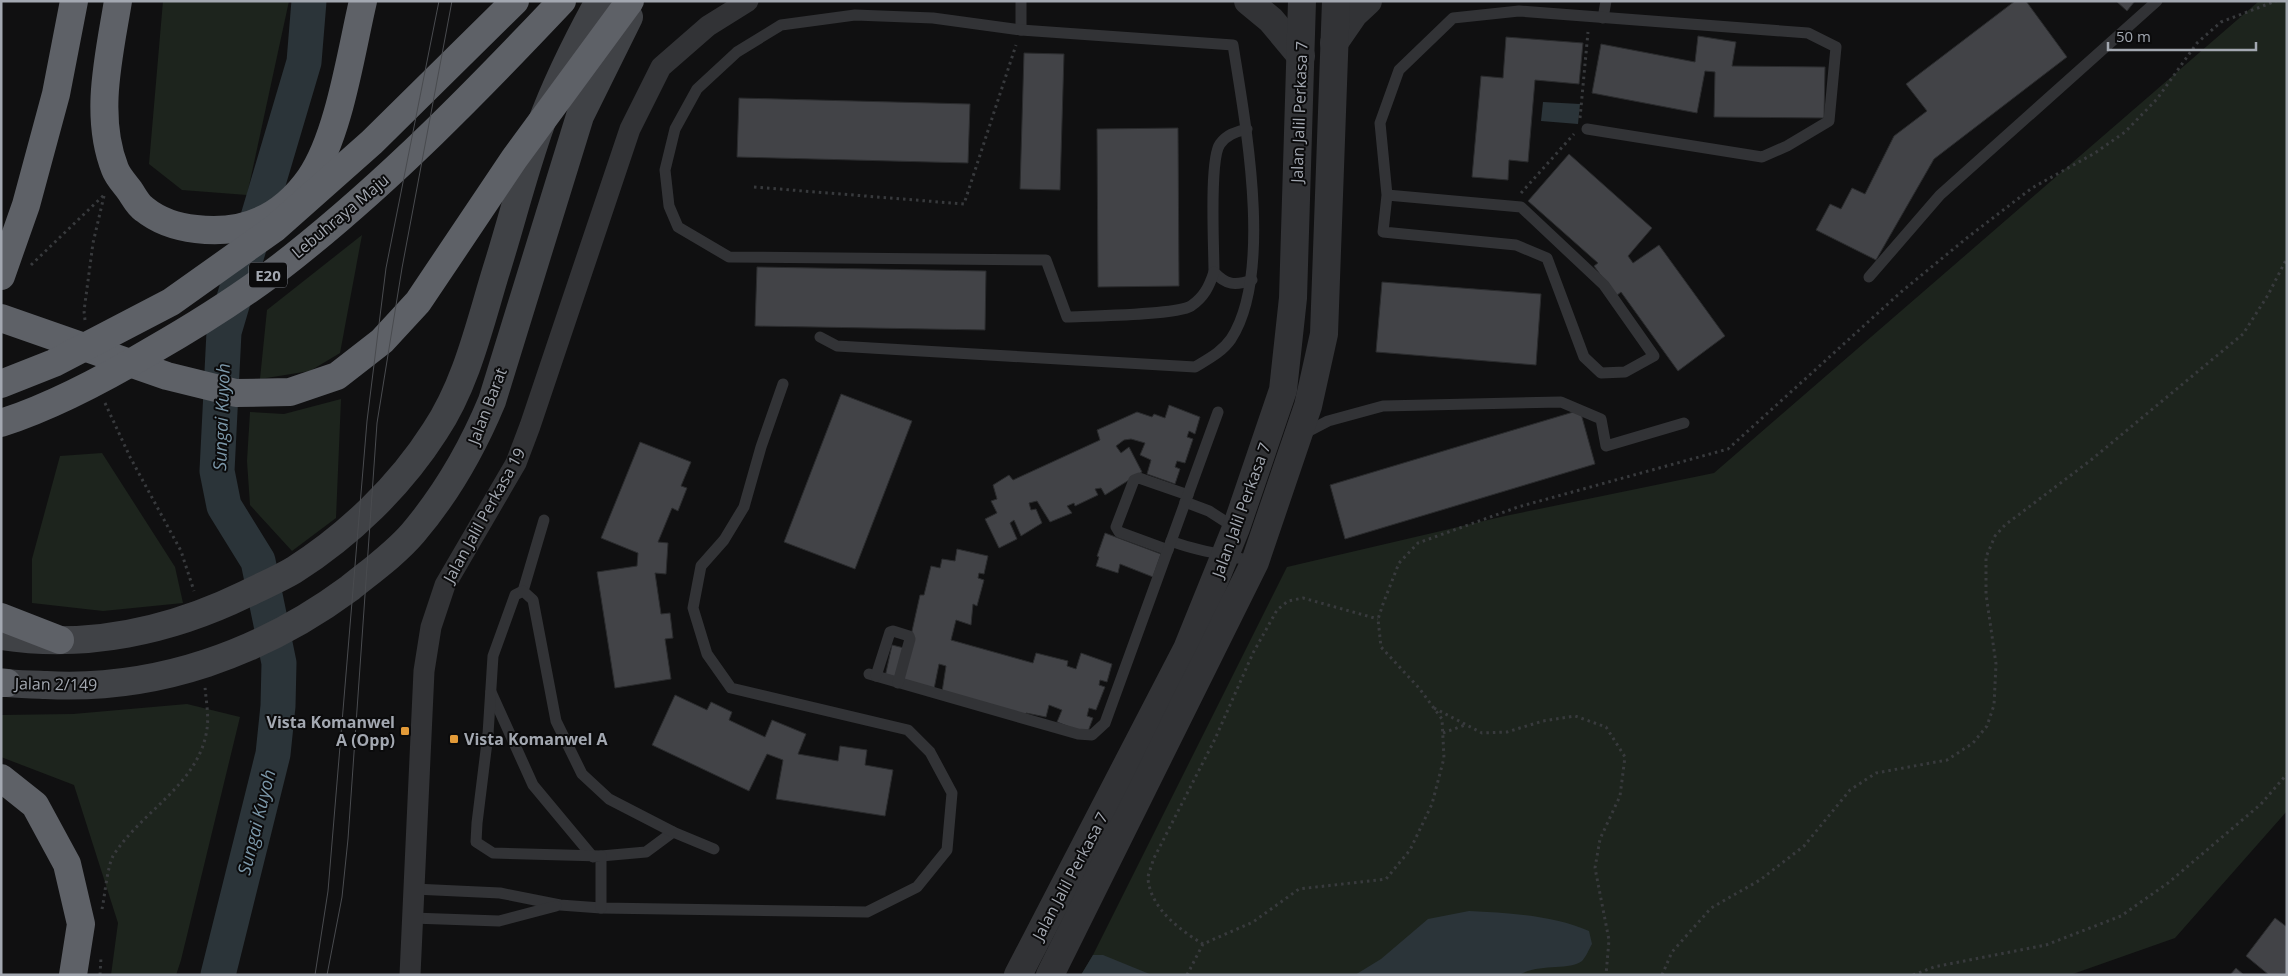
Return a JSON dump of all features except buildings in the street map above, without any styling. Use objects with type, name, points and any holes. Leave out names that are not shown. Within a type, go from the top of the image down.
[{"type":"highway","points":[[1,276],[26,205],[56,94],[74,1]]},
{"type":"highway","points":[[118,1],[106,73],[105,134],[116,171],[143,209],[173,226],[207,230],[234,230],[261,222],[286,205],[310,178],[332,132],[363,1]]},
{"type":"highway","name":"Lebuhraya Maju","points":[[1,384],[54,363],[170,302],[275,228],[372,142],[515,1]]},
{"type":"highway","name":"Lebuhraya Maju","points":[[1,423],[26,415],[112,374],[191,328],[292,258],[387,178],[496,71],[562,1]]},
{"type":"highway","points":[[1,318],[167,376],[236,392],[290,392],[337,376],[382,341],[418,302],[514,159],[630,1]]},
{"type":"highway","points":[[1,617],[60,640]]},
{"type":"highway","points":[[1,778],[35,806],[68,864],[81,924],[73,975]]},
{"type":"main road","name":"Jalan Barat","points":[[60,640],[93,639],[162,628],[216,609],[292,571],[329,545],[404,475],[436,430],[464,375],[541,125],[573,49],[599,1]]},
{"type":"main road","name":"Jalan Barat","points":[[170,675],[239,653],[318,611],[373,570],[412,534],[451,483],[475,442],[486,417],[580,116],[610,52],[638,1]]},
{"type":"main road","points":[[1,636],[60,640]]},
{"type":"main road","name":"Jalan 2/149","points":[[3,683],[88,687],[170,675]]},
{"type":"street","name":"Jalan Jalil Perkasa 19","points":[[410,975],[424,671],[431,627],[445,585],[516,463],[630,129],[661,67],[708,26],[748,1]]},
{"type":"street","points":[[1248,1],[1271,20],[1301,56]]},
{"type":"street","name":"Jalan Jalil Perkasa 7","points":[[1018,975],[1187,650],[1226,554],[1250,539],[1283,390],[1294,298],[1302,1]]},
{"type":"street","name":"Jalan Jalil Perkasa 7","points":[[1050,975],[1297,437],[1310,396],[1324,334],[1336,1]]},
{"type":"street","points":[[1334,43],[1354,14],[1368,1]]},
{"type":"lane","points":[[1021,1],[1021,30]]},
{"type":"lane","points":[[1603,18],[1606,1]]},
{"type":"lane","points":[[1868,277],[1940,195],[2158,1]]},
{"type":"lane","points":[[1387,195],[1521,207],[1604,285],[1654,356],[1625,372],[1602,373],[1584,357],[1547,258],[1516,244],[1383,232],[1387,195],[1380,124],[1399,70],[1453,18],[1519,11],[1589,18],[1808,33],[1836,47],[1830,121],[1787,146],[1762,157],[1583,129]]},
{"type":"lane","points":[[820,336],[837,346],[1195,367],[1216,354],[1230,339],[1243,313],[1252,280],[1253,208],[1247,129],[1233,45],[1021,30],[933,18],[855,15],[781,25],[737,52],[697,89],[675,129],[665,170],[668,206],[678,228],[729,257],[1046,260],[1066,317],[1143,314],[1189,307],[1207,292],[1214,272],[1214,169],[1219,145],[1231,133],[1247,129]]},
{"type":"lane","points":[[1214,272],[1221,280],[1230,284],[1252,280]]},
{"type":"lane","points":[[414,889],[500,893],[560,905],[602,908],[867,912],[917,888],[947,850],[952,793],[930,752],[908,730],[731,688],[708,654],[693,608],[701,566],[724,540],[744,507],[761,447],[784,384]]},
{"type":"lane","points":[[1297,437],[1328,421],[1383,406],[1560,402],[1601,419],[1606,446],[1684,423]]},
{"type":"lane","points":[[898,683],[910,639],[909,636],[893,631],[890,632],[872,675],[898,683],[1078,734],[1092,735],[1105,723],[1218,412]]},
{"type":"lane","points":[[1226,554],[1170,546],[1120,532],[1116,527],[1134,480],[1139,478],[1187,499],[1209,511],[1250,539]]},
{"type":"lane","points":[[524,592],[544,520]]},
{"type":"lane","points":[[524,592],[515,595],[504,620],[493,656],[488,734],[476,823],[476,842],[492,853],[597,856],[646,852],[673,832]]},
{"type":"lane","points":[[524,592],[533,600],[556,721],[582,774],[609,799],[673,832],[714,849]]},
{"type":"lane","points":[[491,691],[533,785],[597,856],[602,908]]},
{"type":"lane","points":[[412,918],[499,921],[560,905]]},
{"type":"path","points":[[1187,975],[1202,944],[1253,922],[1298,889],[1386,879],[1410,850],[1432,804],[1444,758],[1442,719],[1381,646],[1378,619],[1399,563],[1418,543],[1518,507],[1728,448],[1901,292],[1968,237],[2032,188],[2095,153],[2125,132],[2156,99],[2197,43],[2221,22],[2276,1]]},
{"type":"path","points":[[1580,119],[1589,18]]},
{"type":"path","points":[[754,187],[964,204],[1021,30]]},
{"type":"path","points":[[1508,206],[1583,129]]},
{"type":"path","points":[[86,328],[84,311],[93,243],[106,185]]},
{"type":"path","points":[[29,267],[104,195]]},
{"type":"path","points":[[1662,975],[1672,952],[1711,908],[1760,880],[1804,846],[1850,790],[1876,774],[1947,760],[1973,743],[1987,726],[1994,705],[1996,664],[1990,633],[1986,557],[1995,536],[2005,525],[2090,460],[2243,334],[2268,294],[2287,258]]},
{"type":"path","points":[[102,394],[130,457],[181,551],[195,596]]},
{"type":"path","points":[[1202,944],[1169,918],[1154,899],[1148,878],[1153,860],[1216,739],[1253,652],[1277,610],[1288,601],[1303,598],[1378,619]]},
{"type":"path","points":[[102,912],[112,858],[135,829],[186,778],[204,744],[208,727],[204,680]]},
{"type":"path","points":[[1434,708],[1482,732],[1507,732],[1542,721],[1575,716],[1606,727],[1625,757],[1620,796],[1600,839],[1595,868],[1609,940],[1606,975]]},
{"type":"path","points":[[1443,733],[1465,725]]},
{"type":"path","points":[[1914,975],[1934,967],[2046,945],[2121,916],[2168,883],[2261,804],[2287,774]]},
{"type":"path","points":[[100,975],[101,948]]},
{"type":"shaded area","points":[[163,1],[289,1],[247,195],[182,190],[149,164]]},
{"type":"shaded area","points":[[2259,1],[2287,1],[2287,811],[2175,938],[2070,975],[1081,975],[1093,955],[1287,567],[1505,516],[1714,473]]},
{"type":"shaded area","points":[[1543,102],[1580,104],[1578,124],[1541,121]]},
{"type":"shaded area","points":[[362,235],[340,353],[310,371],[260,379],[267,310]]},
{"type":"shaded area","points":[[341,399],[336,518],[292,551],[250,505],[247,461],[250,412],[284,414]]},
{"type":"shaded area","points":[[102,453],[175,567],[183,603],[103,611],[32,603],[32,559],[60,456]]},
{"type":"shaded area","points":[[187,704],[240,717],[181,960],[176,975],[111,975],[118,923],[74,785],[1,757],[1,715],[73,714]]},
{"type":"shaded area","points":[[1469,911],[1530,916],[1561,921],[1589,931],[1592,944],[1582,961],[1576,964],[1535,969],[1519,975],[1355,975],[1381,959],[1428,919]]},
{"type":"shaded area","points":[[1093,955],[1103,955],[1152,975],[1081,975]]},
{"type":"waterway","name":"Sungai Kuyoh","points":[[218,975],[273,754],[278,706],[279,663],[258,561],[224,506],[217,471],[224,332],[304,62],[309,1]]},
{"type":"tram line","points":[[315,975],[328,891],[367,421],[386,268],[439,1]]},
{"type":"tram line","points":[[327,975],[342,897],[348,839],[377,423],[402,268],[452,1]]},
{"type":"place","name":"Vista Komanwel A (Opp)","points":[[405,731]]},
{"type":"place","name":"Vista Komanwel A","points":[[454,739]]}]
